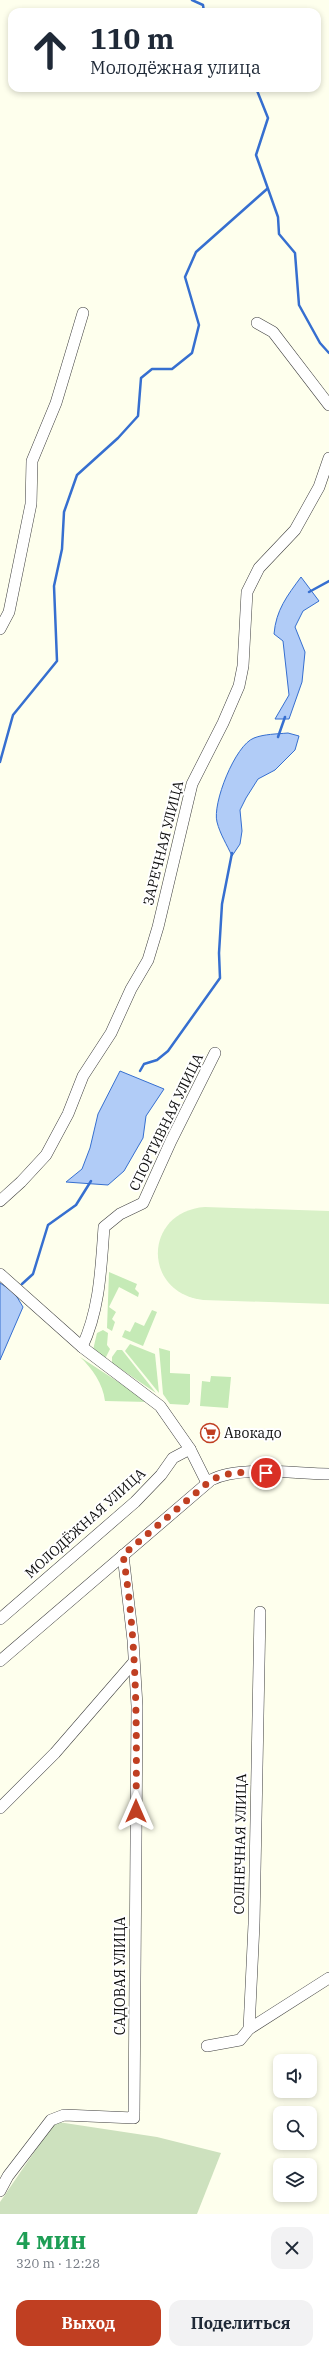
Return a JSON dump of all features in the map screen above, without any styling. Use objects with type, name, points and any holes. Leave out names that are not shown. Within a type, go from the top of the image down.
[{"type":"street","points":[[0,629],[9,612],[30,504],[32,461],[56,403],[83,313]]},
{"type":"street","points":[[256,323],[273,332],[329,405]]},
{"type":"street","name":"ЗАРЕЧНАЯ УЛИЦА","points":[[0,1201],[21,1182],[46,1155],[68,1114],[83,1076],[111,1033],[131,989],[148,960],[158,927],[192,784],[223,723],[239,686],[243,666],[246,592],[259,568],[295,530],[319,487],[329,458]]},
{"type":"street","name":"СПОРТИВНАЯ УЛИЦА","points":[[82,1346],[87,1337],[101,1283],[104,1227],[120,1214],[143,1203],[215,1053]]},
{"type":"street","points":[[0,1274],[82,1346],[160,1406],[190,1449],[207,1483]]},
{"type":"street","name":"МОЛОДЁЖНАЯ УЛИЦА","points":[[0,1619],[135,1502],[173,1458],[190,1449]]},
{"type":"street","points":[[0,1661],[207,1483],[220,1476],[238,1472],[329,1474]]},
{"type":"street","points":[[0,1808],[55,1753],[133,1663],[133,1640],[123,1555]]},
{"type":"street","name":"СОЛНЕЧНАЯ УЛИЦА","points":[[249,2030],[254,1924],[260,1612]]},
{"type":"street","name":"САДОВАЯ УЛИЦА","points":[[0,2191],[8,2176],[51,2120],[64,2115],[134,2118],[137,1706],[133,1663]]},
{"type":"street","points":[[207,2046],[240,2040],[249,2030],[329,1978]]},
{"type":"green space","points":[[205,1207],[329,1211],[329,1304],[203,1300],[183,1294],[169,1283],[160,1268],[158,1252],[161,1236],[170,1222],[185,1212]]},
{"type":"green space","points":[[109,1272],[137,1284],[135,1289],[139,1293],[138,1297],[119,1287],[109,1307],[116,1312],[112,1319],[115,1322],[112,1331],[107,1328]]},
{"type":"green space","points":[[152,1310],[157,1312],[143,1346],[122,1337],[125,1330],[130,1332],[135,1322],[144,1326]]},
{"type":"green space","points":[[103,1330],[108,1333],[107,1345],[110,1349],[106,1357],[103,1358],[93,1350],[97,1333]]},
{"type":"green space","points":[[130,1344],[155,1354],[159,1393],[125,1351]]},
{"type":"green space","points":[[159,1348],[170,1351],[170,1373],[190,1374],[190,1402],[188,1405],[170,1404],[163,1394]]},
{"type":"green space","points":[[117,1350],[122,1350],[156,1393],[112,1363],[112,1357]]},
{"type":"green space","points":[[80,1357],[149,1402],[105,1401],[102,1388],[96,1377],[89,1366]]},
{"type":"green space","points":[[211,1376],[231,1377],[228,1408],[200,1406],[202,1381],[210,1382]]},
{"type":"green space","points":[[58,2122],[157,2137],[221,2153],[197,2214],[0,2214],[0,2202],[52,2126]]},
{"type":"water","points":[[301,577],[319,601],[303,611],[295,627],[305,652],[302,682],[289,719],[275,719],[289,695],[283,641],[274,634],[275,625],[283,604]]},
{"type":"water","points":[[288,733],[299,736],[295,750],[275,770],[258,779],[246,798],[240,810],[242,831],[240,844],[232,856],[220,831],[216,814],[226,776],[240,752],[247,743],[254,738],[271,734]]},
{"type":"water","points":[[120,1071],[164,1089],[146,1116],[143,1138],[124,1171],[108,1185],[66,1182],[82,1169],[90,1148],[98,1114]]},
{"type":"water","points":[[0,1283],[14,1292],[23,1307],[0,1360]]},
{"type":"waterway","points":[[192,0],[203,5],[203,8]]},
{"type":"waterway","points":[[258,92],[268,118],[256,155],[278,217],[279,234],[295,253],[299,305],[320,343],[329,353]]},
{"type":"waterway","points":[[0,762],[13,715],[57,661],[54,586],[62,549],[64,512],[77,475],[118,438],[138,416],[141,378],[152,369],[172,369],[192,353],[199,325],[185,277],[196,252],[267,189]]},
{"type":"waterway","points":[[309,592],[329,581]]},
{"type":"waterway","points":[[278,737],[285,717]]},
{"type":"waterway","points":[[140,1071],[144,1064],[157,1060],[168,1051],[220,978],[219,953],[222,904],[232,853]]},
{"type":"waterway","points":[[22,1284],[33,1274],[48,1225],[76,1205],[91,1181]]},
{"type":"place","name":"Авокадо","points":[[210,1433]]},
{"type":"route","points":[[136,1811],[137,1706],[133,1663],[133,1640],[127,1576],[123,1555],[211,1480],[220,1476],[238,1472],[266,1473]]}]
